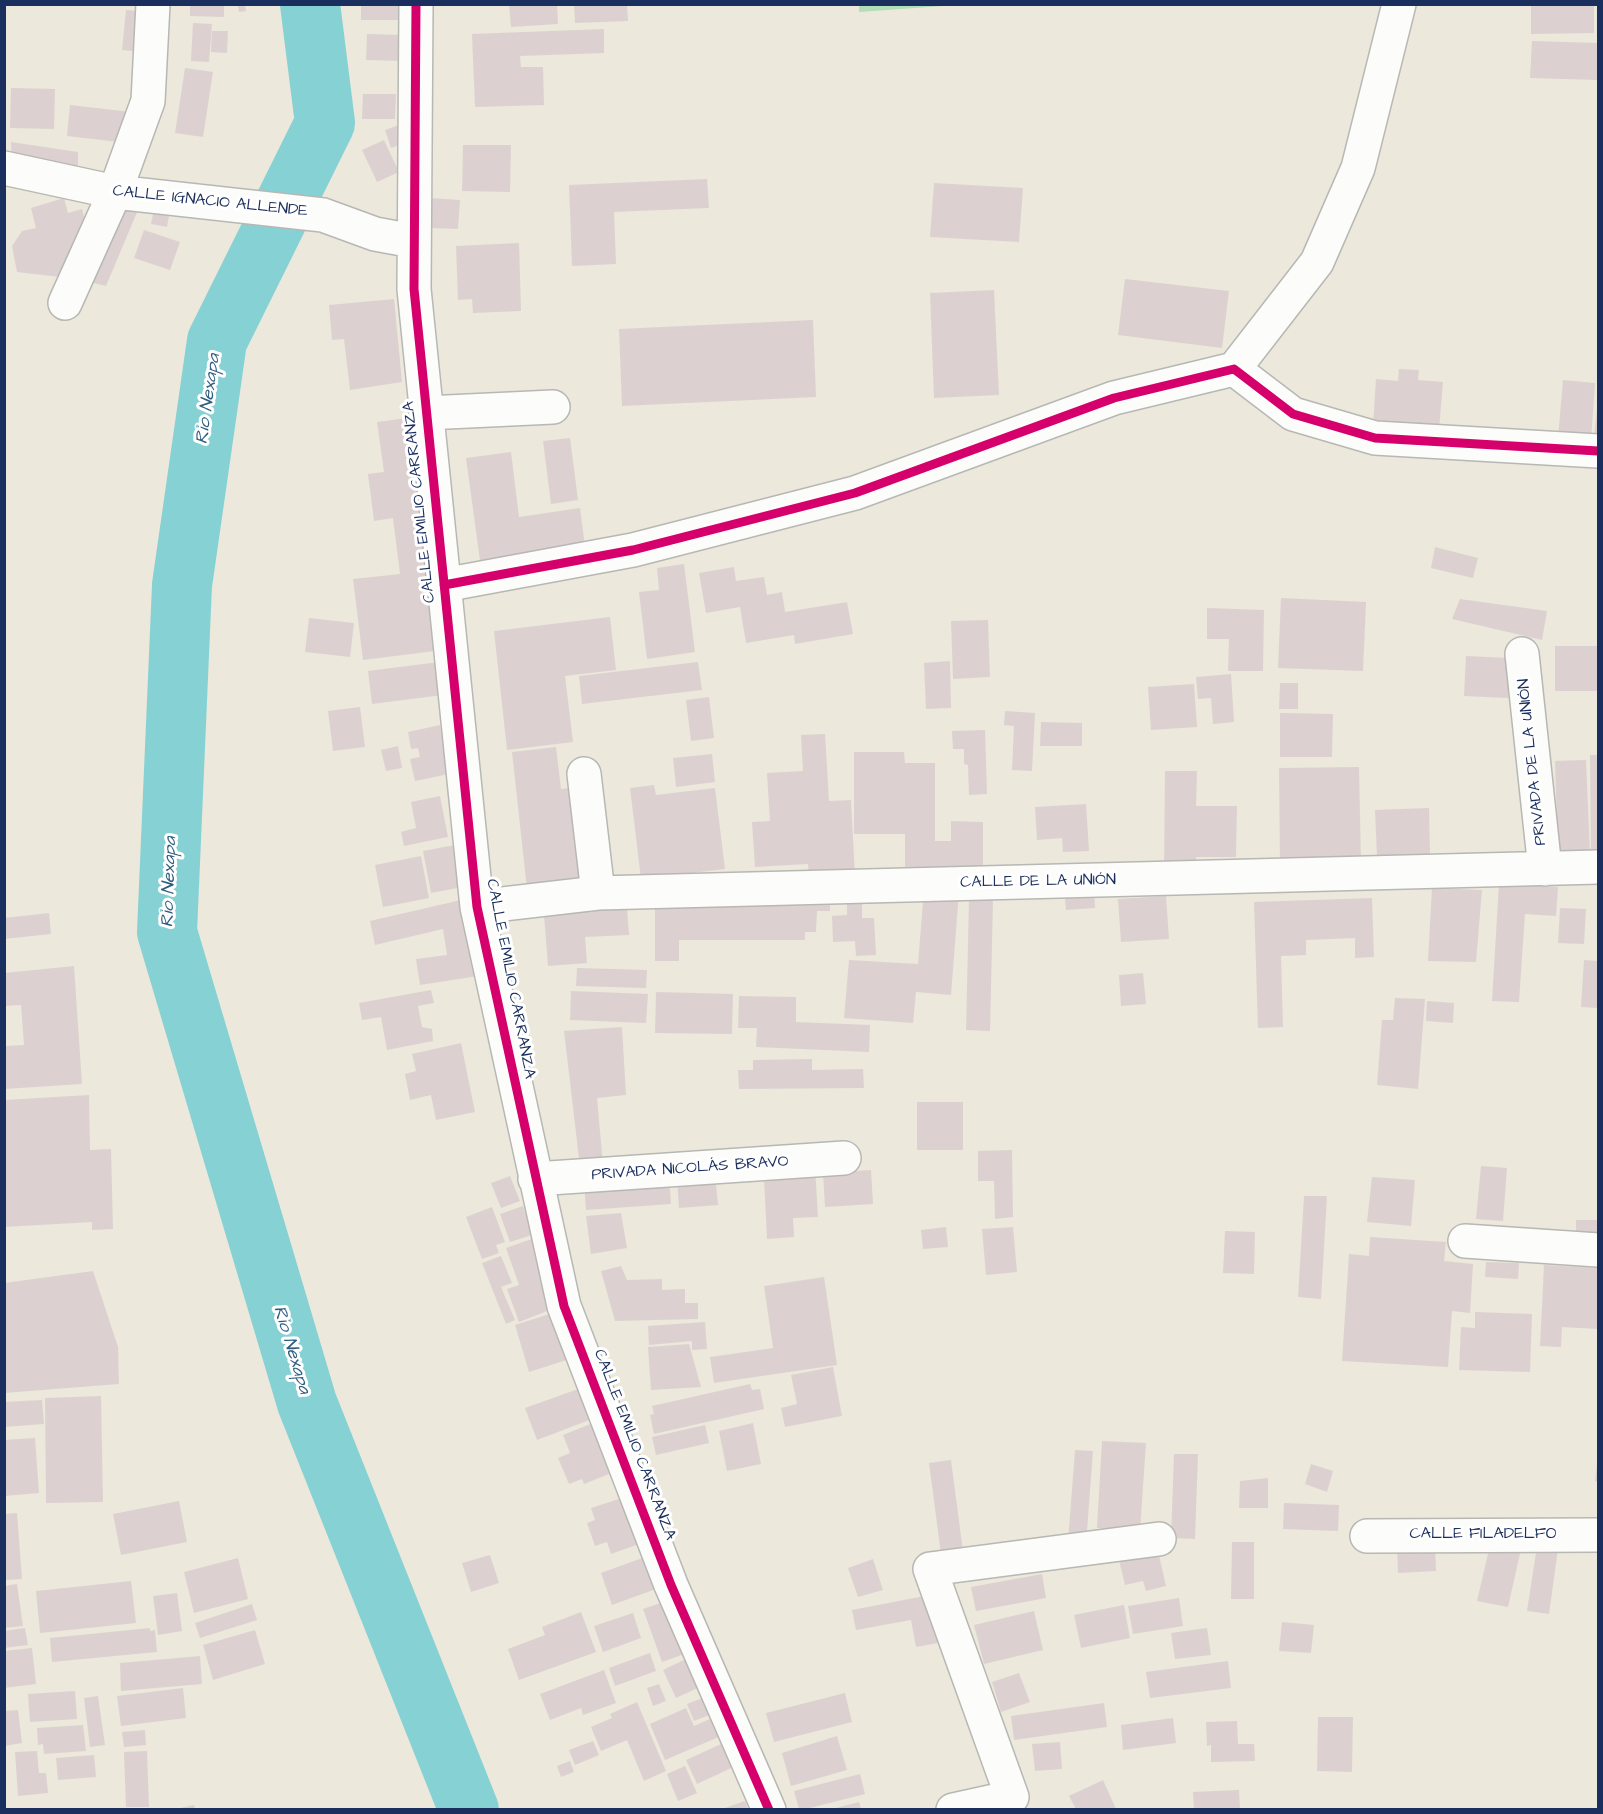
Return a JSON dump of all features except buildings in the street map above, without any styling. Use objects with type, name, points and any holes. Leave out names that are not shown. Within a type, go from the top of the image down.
[{"type":"street","points":[[65,303],[115,192],[148,101],[153,4]]},
{"type":"street","name":"CALLE EMILIO CARRANZA","points":[[416,4],[414,289],[477,907],[564,1306],[671,1585],[769,1809]]},
{"type":"street","points":[[444,585],[633,550],[855,494],[1114,398],[1234,369],[1317,262],[1358,168],[1399,4]]},
{"type":"street","name":"CALLE IGNACIO ALLENDE","points":[[4,168],[115,192],[323,215],[375,234],[413,241]]},
{"type":"street","points":[[1234,369],[1293,414],[1375,438],[1599,451]]},
{"type":"street","points":[[426,413],[553,407]]},
{"type":"street","name":"PRIVADA DE LA UNIÓN","points":[[1522,654],[1545,869]]},
{"type":"street","points":[[584,774],[598,892]]},
{"type":"street","name":"CALLE DE LA UNIÓN","points":[[477,907],[598,892],[1599,867]]},
{"type":"street","name":"PRIVADA NICOLÁS BRAVO","points":[[535,1179],[844,1158]]},
{"type":"street","points":[[1465,1241],[1599,1250]]},
{"type":"street","name":"CALLE FILADELFO","points":[[1367,1536],[1599,1535]]},
{"type":"street","points":[[953,1809],[1012,1797],[930,1569],[1159,1539]]},
{"type":"green space","points":[[859,4],[957,5],[859,12]]},
{"type":"waterway","name":"Rio Nexapa","points":[[310,4],[325,123],[217,341],[182,585],[167,932],[307,1403],[469,1810]]},
{"type":"cycle path","points":[[416,4],[414,289],[477,907],[564,1306],[671,1585],[769,1810]]},
{"type":"cycle path","points":[[444,585],[633,550],[855,493],[1114,398],[1234,369],[1293,414],[1375,438],[1598,451]]}]
